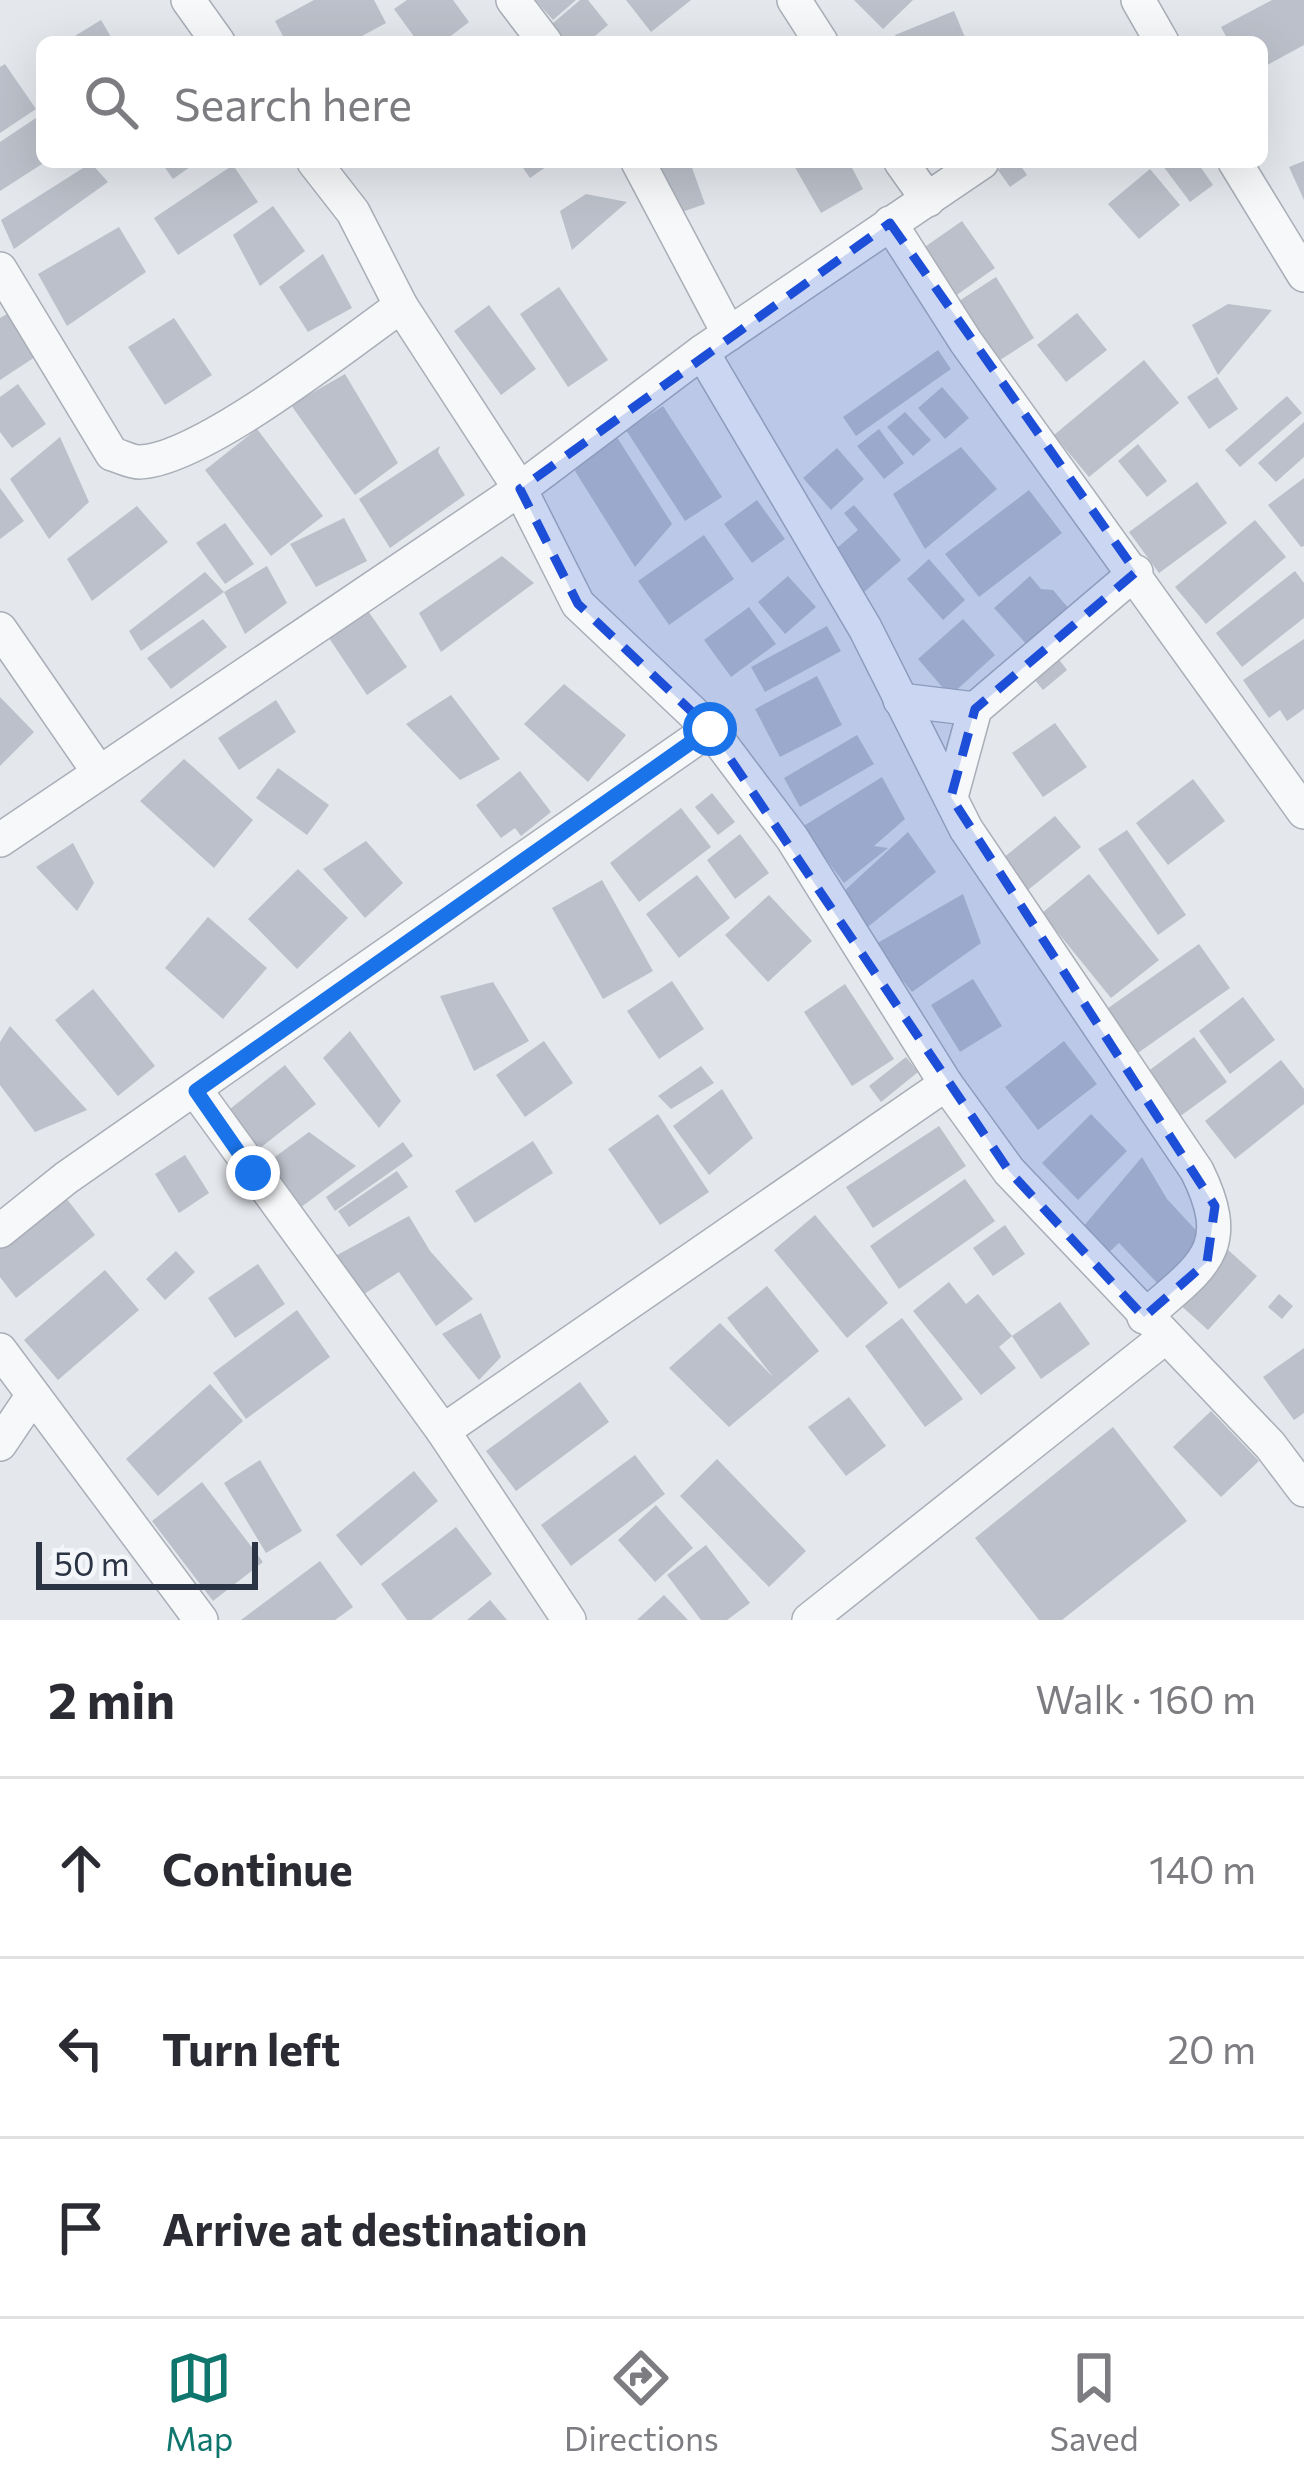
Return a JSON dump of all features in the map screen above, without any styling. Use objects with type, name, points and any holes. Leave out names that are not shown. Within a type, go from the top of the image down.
[{"type":"street","points":[[188,0],[214,36]]},
{"type":"street","points":[[513,0],[540,36]]},
{"type":"street","points":[[794,0],[817,36]]},
{"type":"street","points":[[1138,0],[1155,36]]},
{"type":"street","points":[[319,168],[353,212],[401,306],[520,489],[578,604],[710,729],[792,838],[946,1084],[1009,1171],[1270,1445],[1304,1490]]},
{"type":"street","points":[[641,168],[716,343],[951,797],[1003,884],[1197,1171],[1215,1206],[1218,1224],[1207,1262],[1154,1328],[808,1620]]},
{"type":"street","points":[[906,168],[928,200]]},
{"type":"street","points":[[0,840],[520,489],[716,343],[973,168]]},
{"type":"street","points":[[1239,168],[1304,274]]},
{"type":"street","points":[[890,224],[966,342],[1136,572],[1304,812]]},
{"type":"street","points":[[0,268],[112,454],[138,462],[184,448],[275,395],[401,306]]},
{"type":"street","points":[[951,797],[975,709],[1136,572]]},
{"type":"street","points":[[0,629],[98,770]]},
{"type":"street","points":[[900,700],[975,709]]},
{"type":"street","points":[[0,1231],[66,1178],[710,729]]},
{"type":"street","points":[[442,1431],[946,1084]]},
{"type":"street","points":[[196,1091],[442,1431],[569,1620]]},
{"type":"street","points":[[0,1350],[202,1620]]},
{"type":"street","points":[[0,1444],[33,1395]]},
{"type":"highlighted area","points":[[890,223],[1136,572],[975,709],[951,797],[1215,1206],[1207,1262],[1144,1317],[1009,1171],[710,729],[578,604],[520,489]]},
{"type":"building","points":[[314,0],[374,0],[386,23],[362,36],[283,36],[275,21]]},
{"type":"building","points":[[407,0],[453,0],[469,22],[451,36],[414,36],[394,9]]},
{"type":"building","points":[[535,0],[576,0],[553,20]]},
{"type":"building","points":[[580,0],[588,0],[608,25],[595,36],[562,36],[552,24]]},
{"type":"building","points":[[626,0],[691,0],[651,32]]},
{"type":"building","points":[[854,0],[913,0],[883,29]]},
{"type":"building","points":[[1272,0],[1304,0],[1304,45],[1268,65],[1268,36],[1226,36],[1221,27]]},
{"type":"building","points":[[954,11],[964,36],[895,36]]},
{"type":"building","points":[[101,20],[110,36],[75,36]]},
{"type":"building","points":[[5,64],[36,109],[0,133],[0,67]]},
{"type":"building","points":[[36,118],[36,168],[0,191],[0,142]]},
{"type":"building","points":[[1304,161],[1304,200],[1289,167]]},
{"type":"building","points":[[83,168],[95,168],[108,182],[14,249],[1,220]]},
{"type":"building","points":[[165,168],[189,168],[173,179]]},
{"type":"building","points":[[229,168],[235,168],[258,202],[178,255],[154,218]]},
{"type":"building","points":[[523,168],[544,168],[530,178]]},
{"type":"building","points":[[657,168],[692,168],[705,204],[673,215]]},
{"type":"building","points":[[795,168],[852,168],[863,189],[821,213]]},
{"type":"building","points":[[1022,168],[1027,175],[1010,187],[998,170]]},
{"type":"building","points":[[1164,168],[1201,168],[1213,185],[1190,202]]},
{"type":"building","points":[[1150,169],[1180,205],[1139,239],[1108,204]]},
{"type":"building","points":[[586,194],[627,202],[572,250],[560,211]]},
{"type":"building","points":[[273,206],[305,251],[260,286],[233,235]]},
{"type":"building","points":[[962,221],[995,268],[951,299],[919,251]]},
{"type":"building","points":[[119,227],[146,272],[67,326],[38,274]]},
{"type":"building","points":[[323,254],[352,308],[308,332],[279,287]]},
{"type":"building","points":[[996,277],[1034,338],[997,362],[959,301]]},
{"type":"building","points":[[559,287],[608,360],[568,387],[520,314]]},
{"type":"building","points":[[1228,304],[1272,310],[1218,375],[1192,325]]},
{"type":"building","points":[[489,305],[536,369],[501,395],[454,331]]},
{"type":"building","points":[[1077,313],[1107,350],[1066,382],[1037,345]]},
{"type":"building","points":[[7,314],[35,357],[0,380],[0,318]]},
{"type":"building","points":[[174,318],[212,375],[165,405],[128,347]]},
{"type":"building","points":[[938,350],[951,369],[856,436],[843,417]]},
{"type":"building","points":[[1144,360],[1179,403],[1089,477],[1054,435]]},
{"type":"building","points":[[345,374],[398,463],[355,495],[291,405]]},
{"type":"building","points":[[1217,377],[1238,409],[1209,429],[1187,397]]},
{"type":"building","points":[[18,384],[46,424],[12,448],[0,432],[0,397]]},
{"type":"building","points":[[942,387],[969,418],[945,439],[918,408]]},
{"type":"building","points":[[1287,396],[1302,413],[1240,467],[1225,450]]},
{"type":"building","points":[[663,406],[722,497],[685,521],[626,430]]},
{"type":"building","points":[[905,412],[931,440],[913,456],[887,427]]},
{"type":"building","points":[[1304,422],[1304,457],[1276,482],[1258,463]]},
{"type":"building","points":[[608,423],[672,524],[635,567],[575,471]]},
{"type":"building","points":[[257,429],[323,516],[271,556],[205,470]]},
{"type":"building","points":[[879,429],[904,463],[884,479],[857,446]]},
{"type":"building","points":[[60,437],[89,502],[49,539],[10,479]]},
{"type":"building","points":[[1138,444],[1167,481],[1147,497],[1118,461]]},
{"type":"building","points":[[440,446],[438,452],[465,495],[390,548],[359,499]]},
{"type":"building","points":[[961,447],[997,489],[925,549],[893,494]]},
{"type":"building","points":[[837,448],[864,479],[831,510],[803,478]]},
{"type":"building","points":[[1304,478],[1304,546],[1301,547],[1268,505]]},
{"type":"building","points":[[1197,482],[1227,523],[1159,573],[1129,532]]},
{"type":"building","points":[[0,488],[24,521],[0,539]]},
{"type":"building","points":[[1029,490],[1062,533],[979,597],[945,554]]},
{"type":"building","points":[[757,500],[785,539],[752,563],[724,524]]},
{"type":"building","points":[[854,505],[901,560],[863,593],[830,554],[858,530],[844,513]]},
{"type":"building","points":[[137,506],[168,542],[92,601],[67,559]]},
{"type":"building","points":[[344,518],[367,561],[316,587],[290,544]]},
{"type":"building","points":[[1255,520],[1286,557],[1206,624],[1175,587]]},
{"type":"building","points":[[225,523],[254,564],[225,584],[196,543]]},
{"type":"building","points":[[704,535],[734,579],[669,625],[638,581]]},
{"type":"building","points":[[502,556],[534,583],[441,652],[419,613]]},
{"type":"building","points":[[929,559],[965,600],[943,620],[907,579]]},
{"type":"building","points":[[267,566],[287,603],[245,634],[224,592]]},
{"type":"building","points":[[1295,571],[1304,583],[1304,618],[1242,667],[1216,633]]},
{"type":"building","points":[[205,572],[224,592],[141,651],[129,631]]},
{"type":"building","points":[[788,576],[816,607],[785,634],[758,602]]},
{"type":"building","points":[[1030,576],[1041,589],[1053,590],[1070,610],[1028,646],[994,608]]},
{"type":"building","points":[[749,607],[776,644],[731,677],[704,640]]},
{"type":"building","points":[[368,611],[407,667],[367,695],[329,638]]},
{"type":"building","points":[[203,619],[227,647],[171,689],[147,658]]},
{"type":"building","points":[[963,619],[995,655],[950,696],[918,659]]},
{"type":"building","points":[[827,626],[841,651],[765,692],[751,667]]},
{"type":"building","points":[[1304,639],[1304,709],[1287,721],[1280,710],[1269,718],[1243,680]]},
{"type":"building","points":[[1054,653],[1067,670],[1043,690],[1029,673]]},
{"type":"building","points":[[817,676],[842,725],[780,757],[755,709]]},
{"type":"building","points":[[564,684],[626,735],[588,782],[524,724]]},
{"type":"building","points":[[451,695],[500,759],[460,780],[406,724]]},
{"type":"building","points":[[0,697],[34,732],[0,766]]},
{"type":"building","points":[[276,700],[296,732],[239,770],[218,738]]},
{"type":"building","points":[[1055,723],[1087,767],[1043,797],[1012,753]]},
{"type":"building","points":[[857,735],[874,764],[800,807],[784,778]]},
{"type":"building","points":[[184,759],[253,820],[214,868],[140,801]]},
{"type":"building","points":[[278,768],[329,805],[307,835],[256,798]]},
{"type":"building","points":[[520,771],[551,812],[521,836],[515,828],[501,838],[476,805]]},
{"type":"building","points":[[882,777],[905,819],[874,846],[888,848],[844,883],[802,827]]},
{"type":"building","points":[[1193,779],[1225,821],[1168,865],[1136,823]]},
{"type":"building","points":[[712,793],[735,822],[718,835],[695,807]]},
{"type":"building","points":[[681,808],[711,847],[639,902],[610,863]]},
{"type":"building","points":[[1055,816],[1081,847],[1028,890],[1003,858]]},
{"type":"building","points":[[1127,830],[1186,915],[1158,935],[1098,849]]},
{"type":"building","points":[[908,832],[936,872],[864,930],[842,893]]},
{"type":"building","points":[[740,834],[769,873],[735,899],[707,860]]},
{"type":"building","points":[[366,841],[403,883],[365,918],[323,869]]},
{"type":"building","points":[[73,843],[94,883],[77,911],[36,867]]},
{"type":"building","points":[[298,869],[348,918],[297,969],[248,919]]},
{"type":"building","points":[[1089,874],[1159,960],[1111,998],[1042,913]]},
{"type":"building","points":[[697,875],[730,918],[679,958],[646,914]]},
{"type":"building","points":[[602,880],[653,971],[603,999],[552,908]]},
{"type":"building","points":[[963,894],[981,943],[912,992],[874,945]]},
{"type":"building","points":[[769,895],[812,941],[768,982],[725,935]]},
{"type":"building","points":[[208,917],[267,968],[223,1019],[165,968]]},
{"type":"building","points":[[1199,944],[1230,988],[1135,1055],[1104,1011]]},
{"type":"building","points":[[973,979],[1002,1026],[960,1052],[931,1005]]},
{"type":"building","points":[[672,981],[704,1029],[659,1059],[627,1011]]},
{"type":"building","points":[[493,982],[529,1041],[474,1071],[440,996]]},
{"type":"building","points":[[845,984],[894,1059],[852,1086],[804,1012]]},
{"type":"building","points":[[93,989],[155,1066],[118,1096],[55,1020]]},
{"type":"building","points":[[1243,997],[1275,1040],[1230,1074],[1199,1031]]},
{"type":"building","points":[[10,1026],[87,1110],[35,1132],[0,1085],[0,1042]]},
{"type":"building","points":[[350,1031],[401,1101],[379,1128],[323,1058]]},
{"type":"building","points":[[1194,1037],[1227,1082],[1175,1120],[1143,1075]]},
{"type":"building","points":[[544,1041],[573,1083],[525,1117],[496,1075]]},
{"type":"building","points":[[1064,1041],[1097,1084],[1038,1130],[1005,1087]]},
{"type":"building","points":[[906,1057],[918,1072],[881,1102],[869,1086]]},
{"type":"building","points":[[1281,1060],[1304,1089],[1304,1104],[1235,1159],[1205,1121]]},
{"type":"building","points":[[285,1065],[316,1104],[255,1152],[225,1113]]},
{"type":"building","points":[[701,1066],[714,1083],[671,1109],[658,1096]]},
{"type":"building","points":[[722,1089],[753,1138],[709,1175],[673,1126]]},
{"type":"building","points":[[658,1114],[709,1192],[660,1225],[608,1149]]},
{"type":"building","points":[[1091,1114],[1127,1151],[1078,1200],[1042,1163]]},
{"type":"building","points":[[939,1126],[966,1166],[873,1228],[846,1187]]},
{"type":"building","points":[[309,1132],[356,1166],[292,1214],[253,1173]]},
{"type":"building","points":[[533,1141],[553,1173],[475,1223],[455,1191]]},
{"type":"building","points":[[403,1142],[413,1156],[335,1211],[326,1197]]},
{"type":"building","points":[[185,1155],[209,1193],[179,1213],[155,1174]]},
{"type":"building","points":[[1142,1157],[1167,1199],[1206,1241],[1159,1285],[1119,1243],[1107,1254],[1082,1228]]},
{"type":"building","points":[[397,1171],[408,1187],[349,1227],[338,1211]]},
{"type":"building","points":[[965,1179],[995,1221],[899,1289],[870,1246]]},
{"type":"building","points":[[66,1198],[95,1235],[16,1298],[0,1277],[0,1249]]},
{"type":"building","points":[[815,1215],[888,1303],[847,1338],[774,1250]]},
{"type":"building","points":[[409,1216],[430,1251],[473,1299],[436,1326],[399,1272],[353,1301],[328,1260]]},
{"type":"building","points":[[1005,1225],[1025,1254],[993,1276],[973,1248]]},
{"type":"building","points":[[1227,1249],[1257,1276],[1208,1330],[1177,1302]]},
{"type":"building","points":[[176,1251],[195,1272],[165,1300],[146,1279]]},
{"type":"building","points":[[258,1264],[285,1304],[235,1338],[208,1298]]},
{"type":"building","points":[[105,1270],[139,1310],[58,1380],[24,1340]]},
{"type":"building","points":[[949,1282],[966,1304],[978,1294],[1012,1336],[999,1347],[1016,1368],[981,1395],[913,1311]]},
{"type":"building","points":[[767,1286],[819,1351],[729,1427],[669,1368],[720,1323],[774,1378],[727,1318]]},
{"type":"building","points":[[1279,1294],[1293,1306],[1282,1319],[1268,1307]]},
{"type":"building","points":[[1060,1302],[1090,1344],[1041,1379],[1012,1336]]},
{"type":"building","points":[[297,1310],[330,1357],[246,1419],[213,1373]]},
{"type":"building","points":[[481,1313],[501,1357],[479,1380],[442,1334]]},
{"type":"building","points":[[902,1318],[963,1399],[925,1427],[865,1346]]},
{"type":"building","points":[[1304,1348],[1304,1413],[1294,1420],[1263,1377]]},
{"type":"building","points":[[580,1382],[609,1422],[516,1491],[486,1451]]},
{"type":"building","points":[[210,1384],[243,1421],[158,1496],[126,1459]]},
{"type":"building","points":[[849,1397],[886,1446],[846,1476],[808,1427]]},
{"type":"building","points":[[1211,1411],[1259,1461],[1221,1497],[1173,1447]]},
{"type":"building","points":[[1113,1427],[1187,1521],[1062,1620],[1039,1620],[975,1538]]},
{"type":"building","points":[[635,1455],[665,1494],[571,1566],[541,1525]]},
{"type":"building","points":[[717,1459],[806,1551],[769,1587],[680,1496]]},
{"type":"building","points":[[260,1460],[302,1531],[266,1553],[224,1483]]},
{"type":"building","points":[[414,1471],[438,1501],[361,1566],[336,1535]]},
{"type":"building","points":[[202,1482],[263,1562],[213,1601],[152,1521]]},
{"type":"building","points":[[656,1505],[693,1548],[655,1582],[618,1540]]},
{"type":"building","points":[[456,1527],[492,1574],[431,1620],[407,1620],[381,1584]]},
{"type":"building","points":[[706,1545],[750,1603],[727,1620],[701,1620],[667,1575]]},
{"type":"building","points":[[320,1561],[353,1607],[335,1620],[241,1620]]},
{"type":"building","points":[[664,1595],[688,1620],[637,1620]]},
{"type":"building","points":[[490,1600],[507,1620],[467,1620]]},
{"type":"route","points":[[253,1173],[196,1091],[710,729]]}]
